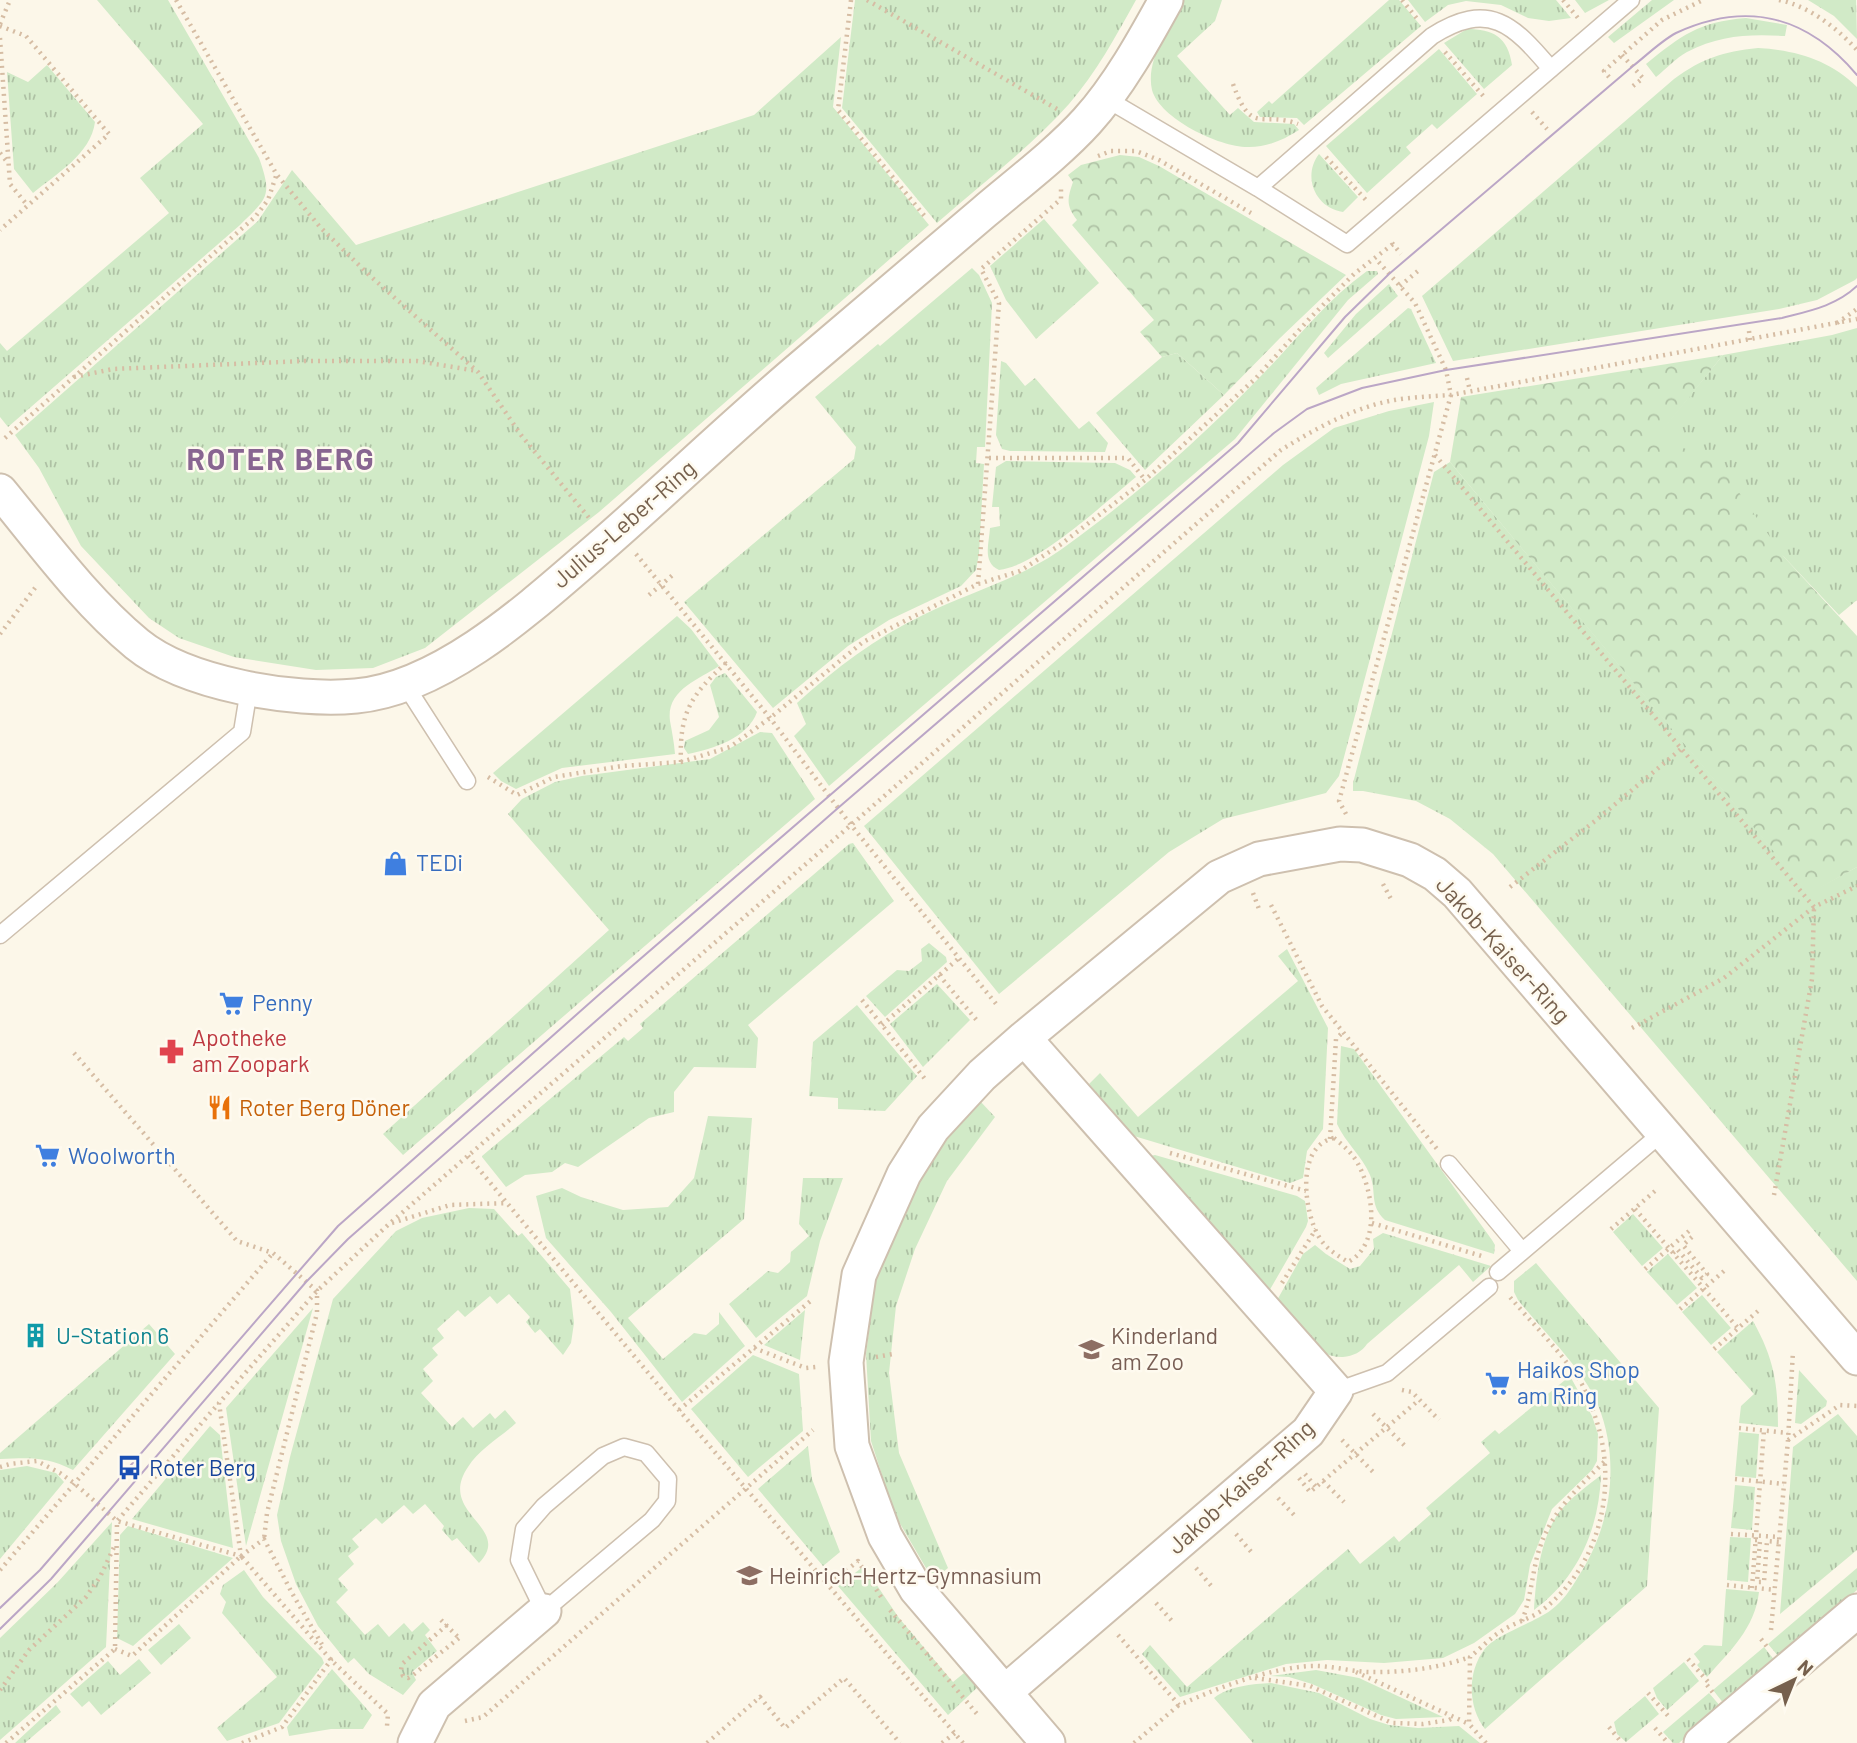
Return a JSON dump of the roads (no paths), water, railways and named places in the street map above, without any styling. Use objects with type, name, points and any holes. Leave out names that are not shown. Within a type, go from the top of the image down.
[{"type":"street","name":"Julius-Leber-Ring","points":[[0,491],[109,619],[141,647],[176,666],[249,689],[295,696],[356,696],[406,686],[489,638],[529,608],[605,527],[786,380],[1022,181],[1086,122],[1105,98],[1166,0]]},
{"type":"street","name":"Jakob-Kaiser-Ring","points":[[1048,1743],[916,1589],[885,1536],[852,1446],[846,1362],[859,1275],[904,1174],[933,1128],[982,1075],[1024,1038],[1219,877],[1259,859],[1340,844],[1362,845],[1410,860],[1435,874],[1457,893],[1857,1358]]},
{"type":"street","points":[[1024,1038],[1336,1391]]},
{"type":"street","name":"Jakob-Kaiser-Ring","points":[[1005,1692],[1308,1432],[1336,1391]]},
{"type":"street","points":[[400,1738],[434,1705],[544,1611]]},
{"type":"street","points":[[1701,1743],[1857,1611]]},
{"type":"lane","points":[[1105,98],[1347,244],[1631,0]]},
{"type":"lane","points":[[1258,188],[1432,36],[1452,23],[1492,19],[1511,27],[1551,69]]},
{"type":"lane","points":[[406,686],[467,781]]},
{"type":"lane","points":[[0,935],[242,732],[249,689]]},
{"type":"lane","points":[[1502,1268],[1662,1132]]},
{"type":"lane","points":[[1449,1164],[1522,1251]]},
{"type":"lane","points":[[1336,1391],[1387,1373],[1496,1288]]},
{"type":"lane","points":[[624,1447],[646,1453],[668,1479],[667,1501],[652,1520],[544,1611],[519,1560],[523,1528],[544,1506],[603,1456],[624,1447]]},
{"type":"tram line","points":[[0,1608],[40,1570],[338,1226],[602,992],[1238,443],[1345,317],[1389,274],[1654,48],[1676,33],[1702,23],[1728,17],[1752,16],[1797,27],[1818,39],[1857,75]]},
{"type":"tram line","points":[[0,1629],[51,1579],[306,1282],[348,1239],[838,808],[1274,433],[1307,409],[1362,388],[1446,370],[1782,318],[1831,303],[1857,286]]},
{"type":"place","name":"TEDi","points":[[396,863]]},
{"type":"place","name":"Penny","points":[[232,1003]]},
{"type":"place","name":"Apotheke am Zoopark","points":[[172,1051]]},
{"type":"place","name":"Roter Berg Döner","points":[[219,1108]]},
{"type":"place","name":"Woolworth","points":[[48,1156]]},
{"type":"place","name":"U-Station 6","points":[[36,1336]]},
{"type":"place","name":"Kinderland am Zoo","points":[[1091,1349]]},
{"type":"place","name":"Haikos Shop am Ring","points":[[1497,1383]]},
{"type":"place","name":"Roter Berg","points":[[129,1468]]},
{"type":"place","name":"Heinrich-Hertz-Gymnasium","points":[[749,1576]]},
{"type":"district","name":"ROTER BERG","points":[[281,460]]}]
